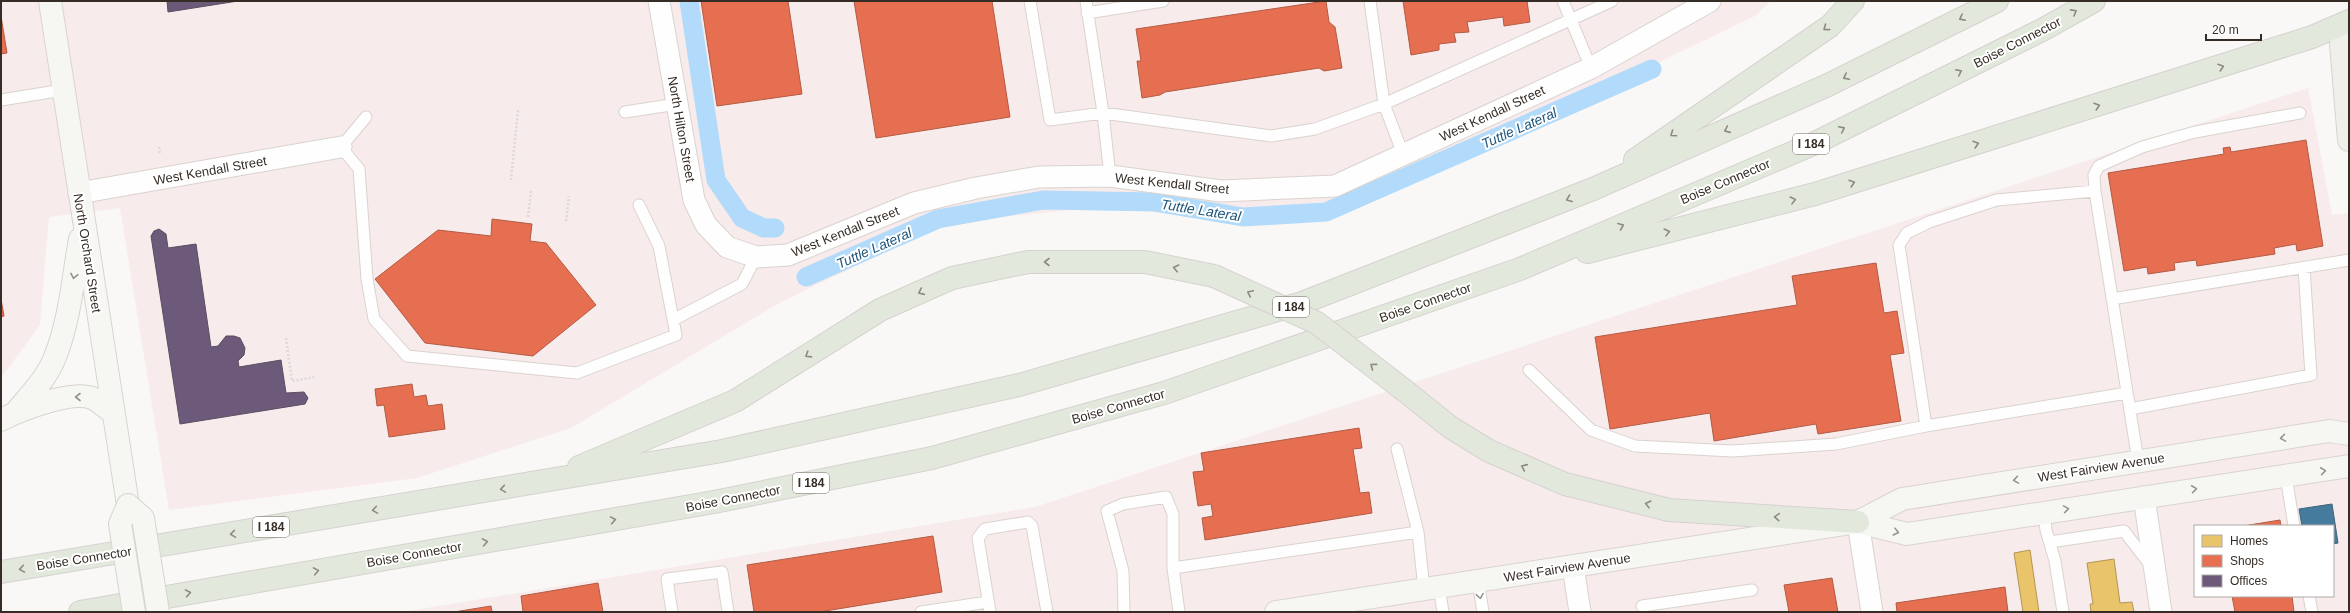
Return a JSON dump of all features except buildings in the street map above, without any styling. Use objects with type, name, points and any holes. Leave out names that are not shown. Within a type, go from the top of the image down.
[{"type":"highway","points":[[1593,190],[1830,26],[1853,1]]},
{"type":"highway","name":"Boise Connector","points":[[1,572],[722,451],[1019,385],[1302,303],[1593,190],[1828,85],[1997,1]]},
{"type":"highway","name":"Boise Connector","points":[[80,612],[714,502],[932,458],[1164,393],[1520,269],[1814,144],[2042,30],[2094,1]]},
{"type":"highway","points":[[1520,269],[1815,194],[2312,37],[2349,21]]},
{"type":"highway","points":[[542,482],[735,401],[880,310],[952,278],[1028,262],[1145,262],[1214,276],[1317,323],[1450,427],[1489,451],[1565,484],[1669,510],[1858,522]]},
{"type":"main road","name":"North Orchard Street","points":[[50,1],[112,412],[127,500]]},
{"type":"main road","points":[[2349,36],[2341,44],[2349,140]]},
{"type":"main road","points":[[8,416],[41,383],[55,358],[64,328],[83,224]]},
{"type":"main road","points":[[8,416],[77,396],[92,398],[112,412]]},
{"type":"main road","name":"West Fairview Avenue","points":[[1285,611],[1858,522],[1902,499],[2329,431],[2349,434]]},
{"type":"main road","name":"West Fairview Avenue","points":[[1858,522],[1908,534],[2349,466]]},
{"type":"main road","points":[[127,500],[120,524],[134,612]]},
{"type":"main road","points":[[127,500],[143,518],[158,612]]},
{"type":"street","name":"North Hilton Street","points":[[659,1],[694,200],[706,225],[727,247]]},
{"type":"street","name":"West Kendall Street","points":[[727,247],[756,257],[788,255],[914,203],[976,188],[1039,177],[1110,176],[1221,191],[1335,186],[1591,68],[1710,1]]},
{"type":"street","name":"West Kendall Street","points":[[79,193],[341,147]]},
{"type":"street","points":[[2144,497],[2161,612]]},
{"type":"street","points":[[1858,522],[1872,612]]},
{"type":"street","points":[[1573,566],[1580,612]]},
{"type":"lane","points":[[1030,1],[1050,120],[1103,113],[1271,136],[1315,129],[1384,104],[1612,1]]},
{"type":"lane","points":[[1086,1],[1103,113],[1110,176]]},
{"type":"lane","points":[[1087,13],[1163,1]]},
{"type":"lane","points":[[1370,1],[1384,104],[1403,154]]},
{"type":"lane","points":[[1563,1],[1591,68]]},
{"type":"lane","points":[[1,100],[63,90]]},
{"type":"lane","points":[[625,112],[677,104]]},
{"type":"lane","points":[[2138,461],[2095,191],[2094,174],[2100,166],[2142,147],[2195,132],[2300,113]]},
{"type":"lane","points":[[366,118],[341,147],[359,169],[367,279],[374,319],[407,356],[577,373],[676,335],[659,246],[639,205]]},
{"type":"lane","points":[[1926,426],[1899,245],[1908,233],[1929,222],[1997,200],[2095,191]]},
{"type":"lane","points":[[673,320],[742,284],[756,257]]},
{"type":"lane","points":[[2112,300],[2349,260]]},
{"type":"lane","points":[[2130,409],[2311,375],[2304,268]]},
{"type":"lane","points":[[1529,370],[1591,430],[1635,446],[1733,451],[1836,444],[1926,426],[2127,393]]},
{"type":"lane","points":[[1397,450],[1432,588],[1443,612]]},
{"type":"lane","points":[[2286,476],[2294,525]]},
{"type":"lane","points":[[1124,612],[1123,571],[1107,511],[1123,504],[1166,497],[1173,514],[1173,568],[1180,612]]},
{"type":"lane","points":[[2044,512],[2050,542],[2056,561],[2064,612]]},
{"type":"lane","points":[[921,612],[989,607],[978,538],[981,532],[1028,522],[1032,526],[1047,612]]},
{"type":"lane","points":[[2050,542],[2076,536],[2124,531],[2155,571]]},
{"type":"lane","points":[[1173,568],[1418,532]]},
{"type":"lane","points":[[672,612],[667,579],[722,572],[728,612]]},
{"type":"lane","points":[[1478,581],[1483,612]]},
{"type":"lane","points":[[1642,606],[1752,590]]},
{"type":"lane","points":[[2309,597],[2312,612]]},
{"type":"path","points":[[511,180],[518,110]]},
{"type":"path","points":[[159,147],[160,154]]},
{"type":"path","points":[[528,217],[531,191]]},
{"type":"path","points":[[566,222],[569,196]]},
{"type":"path","points":[[286,338],[292,381],[316,377]]},
{"type":"shaded area","points":[[1,1],[1771,1],[1755,16],[1336,218],[1245,225],[1115,206],[948,222],[779,303],[571,428],[417,478],[169,510],[120,208],[49,217],[40,325],[1,378]]},
{"type":"shaded area","points":[[2308,88],[2332,215],[2349,213],[2349,612],[402,612],[1035,507]]},
{"type":"waterway","name":"Tuttle Lateral","points":[[689,1],[716,180],[742,218],[764,228],[775,228]]},
{"type":"waterway","name":"Tuttle Lateral","points":[[806,277],[938,219],[1043,200],[1154,202],[1243,217],[1326,212],[1652,69]]}]
